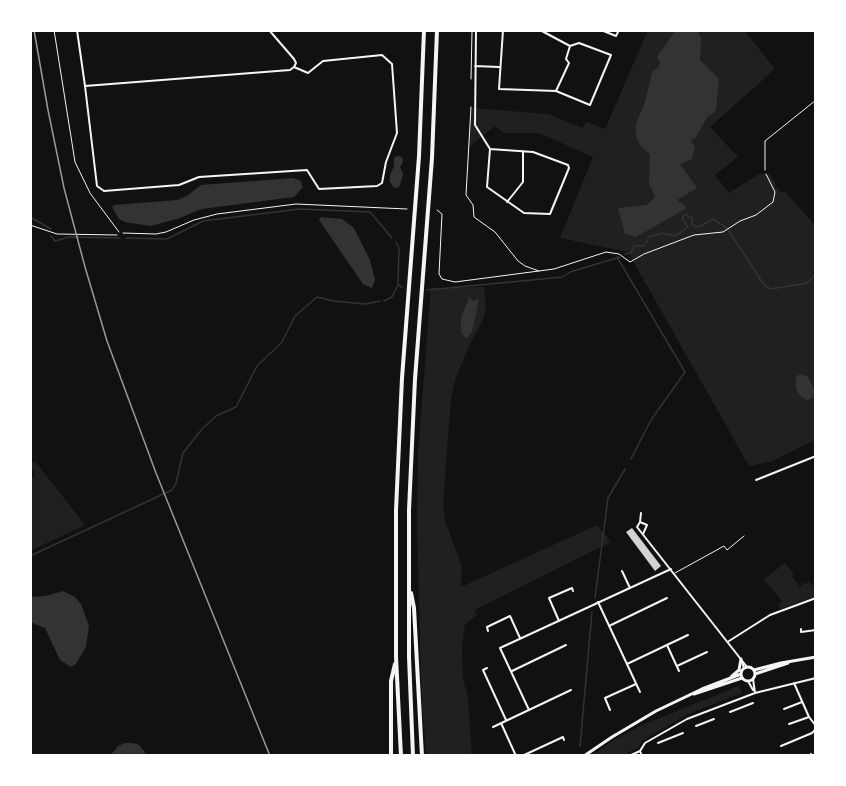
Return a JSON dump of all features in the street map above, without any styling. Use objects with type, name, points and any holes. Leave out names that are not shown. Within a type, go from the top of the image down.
[{"type":"highway","points":[[401,756],[395,583],[399,437],[420,156],[424,30]]},
{"type":"highway","points":[[413,756],[408,657],[412,438],[432,158],[436,30]]},
{"type":"highway","points":[[409,583],[414,608],[422,756]]},
{"type":"highway","points":[[391,756],[391,681],[396,657]]},
{"type":"street","points":[[77,30],[97,186],[104,191],[179,185],[199,177],[307,170],[319,189],[377,186],[382,183],[386,162],[397,133],[392,64],[382,55],[323,61],[308,73],[294,67]]},
{"type":"street","points":[[85,86],[290,70],[296,63],[268,30]]},
{"type":"street","points":[[476,30],[475,126],[490,149],[487,187],[524,213],[550,214],[569,168],[568,165],[533,152],[490,149]]},
{"type":"street","points":[[503,30],[499,88],[556,91],[590,105],[611,55],[579,43],[570,46]]},
{"type":"street","points":[[540,30],[546,31],[570,46]]},
{"type":"street","points":[[601,30],[616,36],[619,30]]},
{"type":"street","points":[[556,91],[568,63],[566,59],[570,46]]},
{"type":"street","points":[[475,66],[500,67]]},
{"type":"street","points":[[507,202],[523,182],[523,151]]},
{"type":"street","points":[[756,480],[816,456]]},
{"type":"street","points":[[641,513],[637,527],[729,641],[746,667],[755,672],[816,657]]},
{"type":"street","points":[[640,522],[647,525],[643,534]]},
{"type":"street","points":[[529,710],[500,648],[671,568]]},
{"type":"street","points":[[622,571],[630,588]]},
{"type":"street","points":[[559,621],[549,598],[572,588],[573,591]]},
{"type":"street","points":[[609,626],[667,597]]},
{"type":"street","points":[[729,641],[770,615],[815,599],[816,609]]},
{"type":"street","points":[[598,602],[640,692]]},
{"type":"street","points":[[488,631],[487,627],[510,616],[520,639]]},
{"type":"street","points":[[801,629],[801,632],[816,630]]},
{"type":"street","points":[[627,664],[688,635]]},
{"type":"street","points":[[511,671],[566,645]]},
{"type":"street","points":[[667,645],[679,671]]},
{"type":"street","points":[[677,666],[707,652]]},
{"type":"street","points":[[728,679],[739,670],[741,659]]},
{"type":"street","points":[[689,695],[741,676],[746,667]]},
{"type":"street","points":[[487,668],[483,670],[506,720]]},
{"type":"street","points":[[755,672],[753,680],[755,693]]},
{"type":"street","points":[[584,756],[632,724],[689,695],[728,679],[741,676],[748,681],[755,693]]},
{"type":"street","points":[[629,756],[640,752],[645,743],[700,713],[755,693],[816,678]]},
{"type":"street","points":[[748,681],[753,680]]},
{"type":"street","points":[[781,746],[812,733],[816,727],[808,717],[794,683]]},
{"type":"street","points":[[610,710],[605,698],[636,684]]},
{"type":"street","points":[[493,727],[571,690]]},
{"type":"street","points":[[736,699],[740,708]]},
{"type":"street","points":[[784,709],[802,702]]},
{"type":"street","points":[[730,712],[753,703]]},
{"type":"street","points":[[700,713],[704,723]]},
{"type":"street","points":[[789,724],[808,717]]},
{"type":"street","points":[[696,726],[714,719]]},
{"type":"street","points":[[501,723],[516,756]]},
{"type":"street","points":[[665,732],[668,739]]},
{"type":"street","points":[[658,743],[683,732]]},
{"type":"street","points":[[522,756],[563,737],[564,740]]},
{"type":"street","points":[[640,752],[642,756]]},
{"type":"lane","points":[[54,30],[75,162],[90,194],[119,232]]},
{"type":"lane","points":[[765,170],[765,141],[816,100]]},
{"type":"lane","points":[[674,573],[724,546],[727,549],[744,536]]},
{"type":"path","points":[[472,30],[472,87]]},
{"type":"path","points":[[471,109],[466,195],[474,205],[474,217],[495,232],[518,261],[532,269],[542,271]]},
{"type":"path","points":[[437,210],[442,214],[439,274],[442,279],[455,282],[542,271],[606,252],[619,254],[630,262],[644,254],[694,235],[725,230],[756,215],[773,202],[775,192],[765,170]]},
{"type":"path","points":[[30,225],[57,234],[111,236],[119,232],[156,234],[217,214],[296,204],[407,209]]},
{"type":"shaded area","points":[[648,30],[744,30],[775,69],[710,127],[738,157],[715,175],[729,193],[759,174],[770,174],[780,192],[785,192],[816,226],[816,442],[811,442],[770,462],[749,466],[628,252],[560,238],[593,157],[539,133],[504,133],[495,126],[469,147],[472,108],[548,114],[582,128],[587,122],[605,129]]},
{"type":"shaded area","points":[[676,30],[697,30],[701,38],[700,60],[719,79],[716,109],[707,117],[696,137],[691,140],[695,148],[691,160],[680,164],[697,188],[677,200],[686,207],[685,209],[636,237],[625,234],[618,208],[647,205],[655,197],[649,183],[650,154],[641,147],[636,136],[636,124],[645,102],[652,72],[658,68],[660,62],[657,57]]},
{"type":"shaded area","points":[[402,157],[403,162],[400,167],[403,174],[400,186],[394,188],[390,182],[390,175],[394,166],[394,158]]},
{"type":"shaded area","points":[[292,178],[300,180],[303,187],[294,197],[202,209],[150,226],[119,219],[112,207],[177,200],[187,196],[201,185]]},
{"type":"shaded area","points":[[321,217],[342,219],[354,228],[370,260],[375,280],[372,288],[363,284],[319,220]]},
{"type":"shaded area","points":[[484,287],[486,308],[483,320],[456,377],[451,398],[443,504],[445,521],[462,566],[461,587],[597,525],[611,542],[474,610],[477,615],[465,624],[462,646],[463,678],[468,698],[472,756],[427,756],[422,710],[417,524],[418,451],[431,288]]},
{"type":"shaded area","points":[[470,296],[472,301],[479,299],[472,332],[465,338],[461,332],[461,318]]},
{"type":"shaded area","points":[[800,374],[808,377],[815,391],[813,398],[807,400],[800,396],[796,389],[796,377]]},
{"type":"shaded area","points":[[35,461],[85,525],[30,551],[30,480],[35,475],[30,465]]},
{"type":"shaded area","points":[[785,563],[794,574],[792,576],[800,587],[803,585],[802,582],[805,584],[809,581],[816,589],[816,596],[780,609],[778,605],[782,601],[764,579]]},
{"type":"shaded area","points":[[63,591],[75,597],[81,604],[89,626],[86,647],[76,664],[71,667],[60,660],[45,628],[30,622],[30,597],[46,596]]},
{"type":"shaded area","points":[[739,686],[742,693],[686,715],[642,741],[638,748],[621,756],[592,756],[609,743],[640,726]]},
{"type":"shaded area","points":[[125,743],[139,745],[145,752],[144,756],[110,756],[118,746]]},
{"type":"building","points":[[632,528],[661,566],[655,571],[626,532]]},
{"type":"waterway","points":[[126,238],[167,239],[203,221],[299,209],[370,212],[392,238]]},
{"type":"waterway","points":[[625,254],[631,253],[634,246],[644,246],[649,237],[662,233],[675,236],[683,231],[688,227],[682,218],[685,214],[692,218],[694,226],[699,227],[713,219],[727,228],[764,285],[771,289],[807,283],[816,274]]},
{"type":"waterway","points":[[30,217],[51,229]]},
{"type":"waterway","points":[[51,236],[55,241],[69,237],[120,238]]},
{"type":"waterway","points":[[396,242],[399,248],[398,285]]},
{"type":"waterway","points":[[617,257],[685,372],[651,420],[631,459]]},
{"type":"waterway","points":[[427,290],[563,277],[570,272],[620,257]]},
{"type":"waterway","points":[[384,301],[392,297],[398,285],[402,287]]},
{"type":"waterway","points":[[30,556],[172,490],[176,483],[183,453],[216,416],[236,407],[257,366],[282,342],[295,316],[317,297],[365,304],[380,301]]},
{"type":"waterway","points":[[595,598],[608,498],[625,469]]},
{"type":"waterway","points":[[580,746],[592,612]]},
{"type":"railway","points":[[34,30],[64,188],[107,341],[156,473],[270,756]]}]
